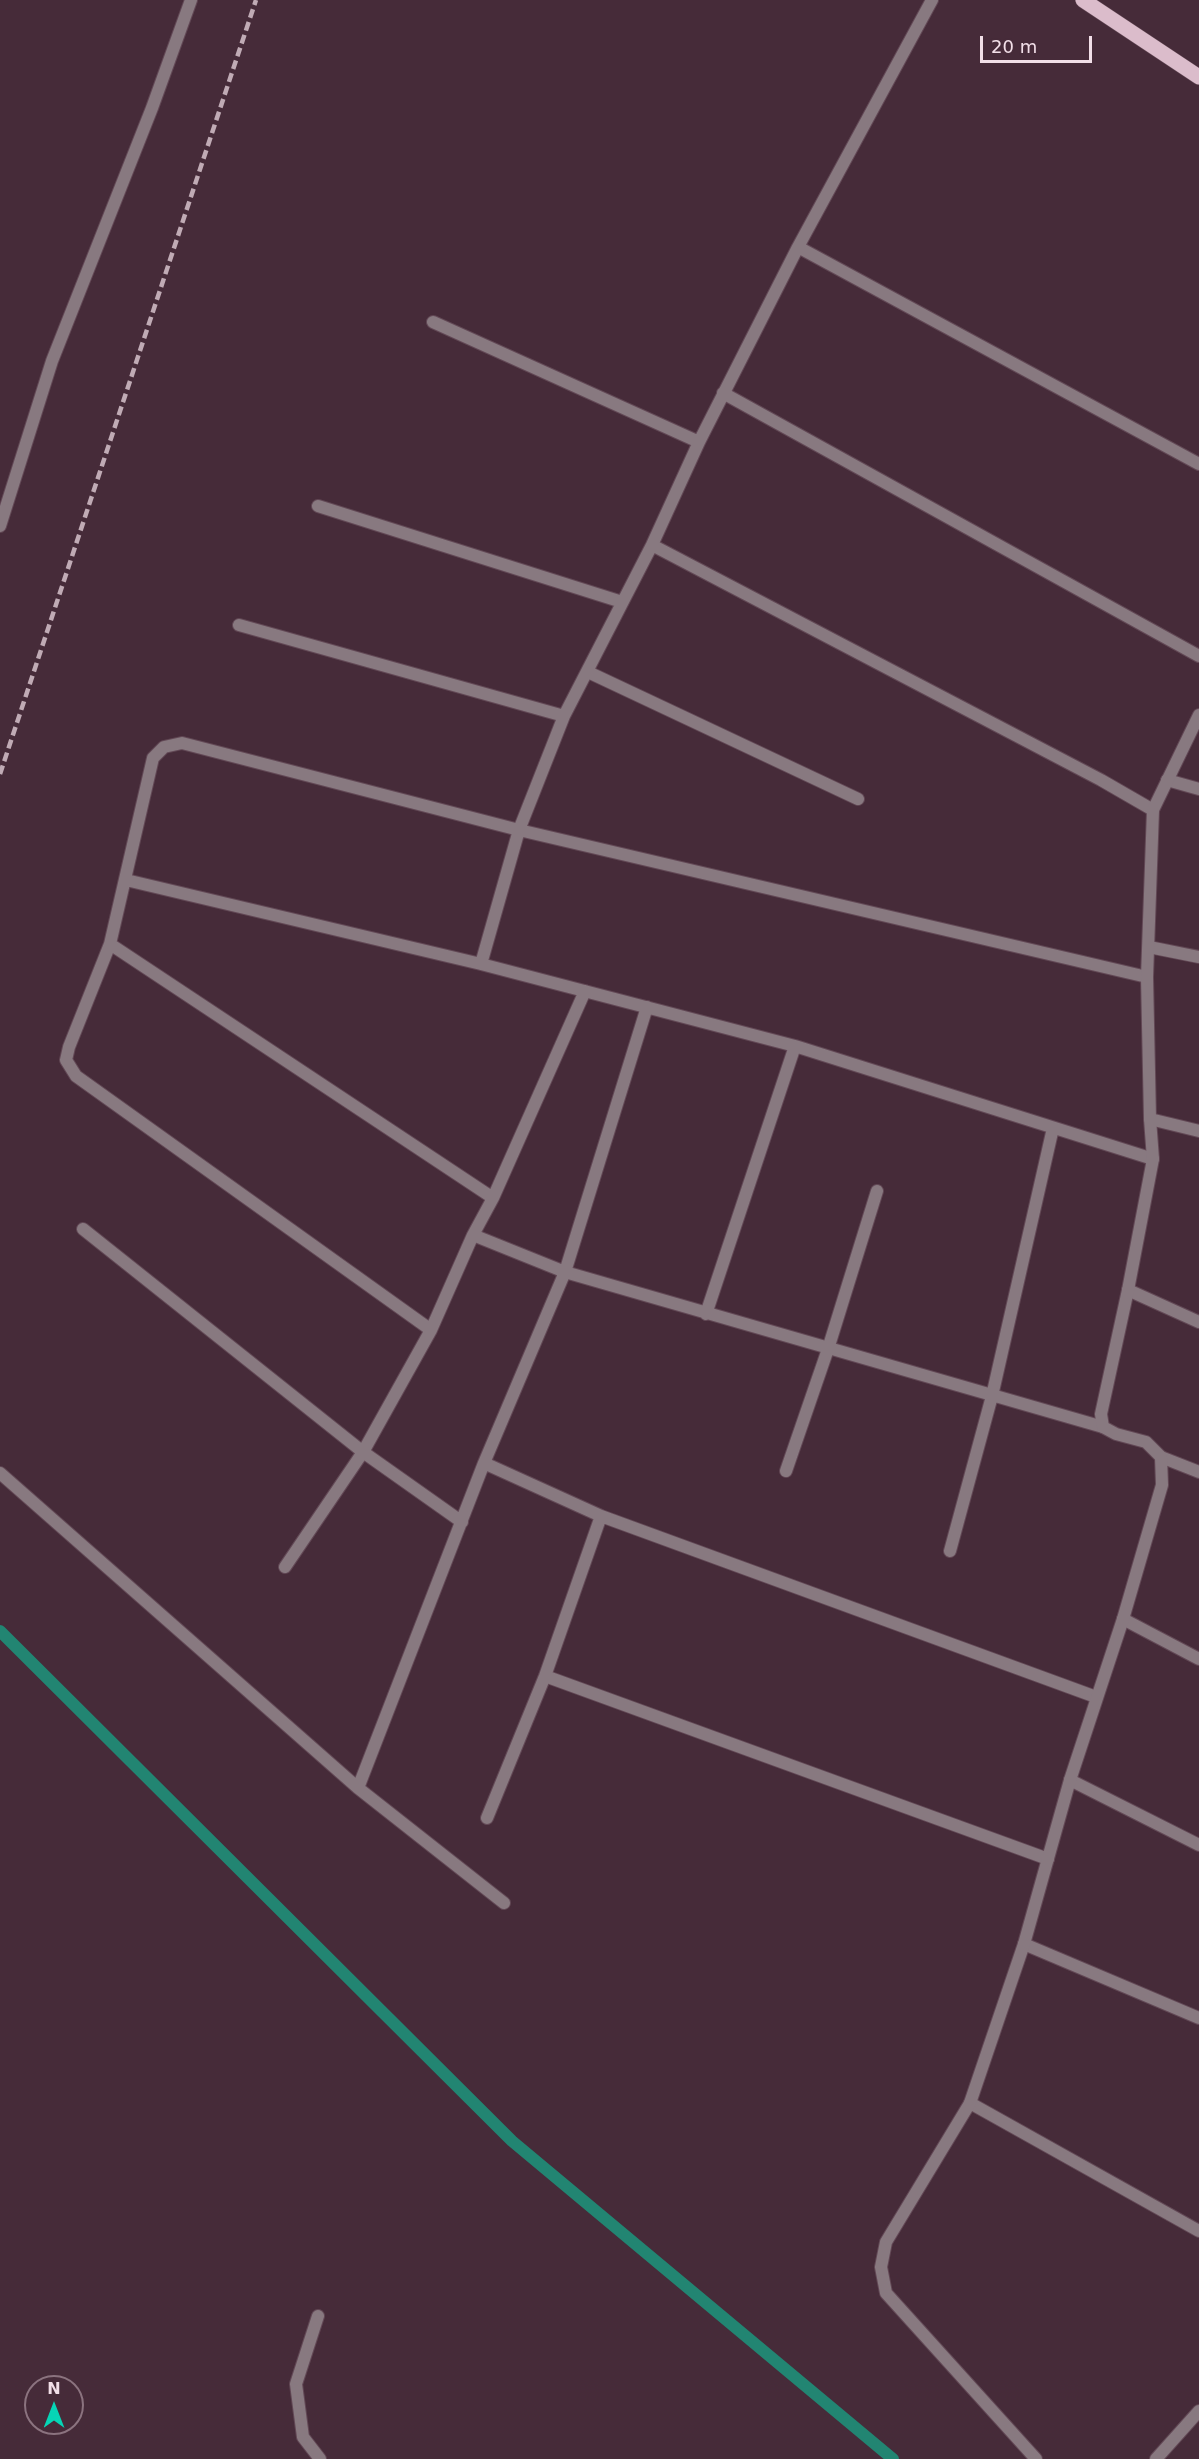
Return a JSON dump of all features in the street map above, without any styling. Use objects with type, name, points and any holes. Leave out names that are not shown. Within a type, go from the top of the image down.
[{"type":"main road","points":[[1083,0],[1199,77]]},
{"type":"street","points":[[0,525],[52,361],[152,108],[191,0]]},
{"type":"street","points":[[481,964],[519,830],[564,716],[652,545],[723,393],[798,247],[932,0]]},
{"type":"street","points":[[798,247],[1199,464]]},
{"type":"street","points":[[433,322],[699,442]]},
{"type":"street","points":[[723,393],[1199,656]]},
{"type":"street","points":[[318,506],[622,602]]},
{"type":"street","points":[[652,545],[1101,780],[1153,810]]},
{"type":"street","points":[[239,624],[564,716]]},
{"type":"street","points":[[588,672],[858,799]]},
{"type":"street","points":[[1103,1427],[1101,1414],[1153,1159],[1147,977],[1153,810],[1199,715]]},
{"type":"street","points":[[430,1330],[76,1076],[66,1060],[69,1047],[110,944],[153,758],[164,747],[182,743],[519,830],[1147,977]]},
{"type":"street","points":[[1167,780],[1199,789]]},
{"type":"street","points":[[126,880],[481,964],[795,1046],[1153,1159]]},
{"type":"street","points":[[110,944],[494,1198]]},
{"type":"street","points":[[1149,947],[1199,957]]},
{"type":"street","points":[[285,1567],[363,1452],[430,1330],[473,1235],[494,1198],[585,991]]},
{"type":"street","points":[[358,1788],[484,1463],[565,1272],[647,1007]]},
{"type":"street","points":[[706,1314],[795,1046]]},
{"type":"street","points":[[1150,1119],[1199,1131]]},
{"type":"street","points":[[950,1551],[992,1396],[1053,1128]]},
{"type":"street","points":[[786,1471],[828,1349],[877,1191]]},
{"type":"street","points":[[83,1229],[363,1452],[462,1522]]},
{"type":"street","points":[[473,1235],[565,1272],[1103,1427],[1116,1434],[1146,1442],[1161,1457],[1199,1472]]},
{"type":"street","points":[[1128,1290],[1199,1322]]},
{"type":"street","points":[[1036,2459],[886,2293],[881,2267],[886,2242],[970,2103],[1024,1944],[1070,1780],[1123,1619],[1162,1485],[1161,1457]]},
{"type":"street","points":[[484,1463],[601,1516],[1096,1697]]},
{"type":"street","points":[[0,1473],[358,1788],[504,1902]]},
{"type":"street","points":[[487,1818],[545,1676],[601,1516]]},
{"type":"street","points":[[1123,1619],[1199,1659]]},
{"type":"street","points":[[545,1676],[1048,1859]]},
{"type":"street","points":[[1070,1780],[1199,1845]]},
{"type":"street","points":[[1024,1944],[1199,2018]]},
{"type":"street","points":[[970,2103],[1199,2231]]},
{"type":"street","points":[[318,2316],[296,2384],[303,2437],[320,2459]]},
{"type":"street","points":[[1156,2459],[1199,2411]]},
{"type":"waterway","points":[[0,1631],[512,2141],[893,2459]]},
{"type":"railway","points":[[0,774],[256,0]]}]
